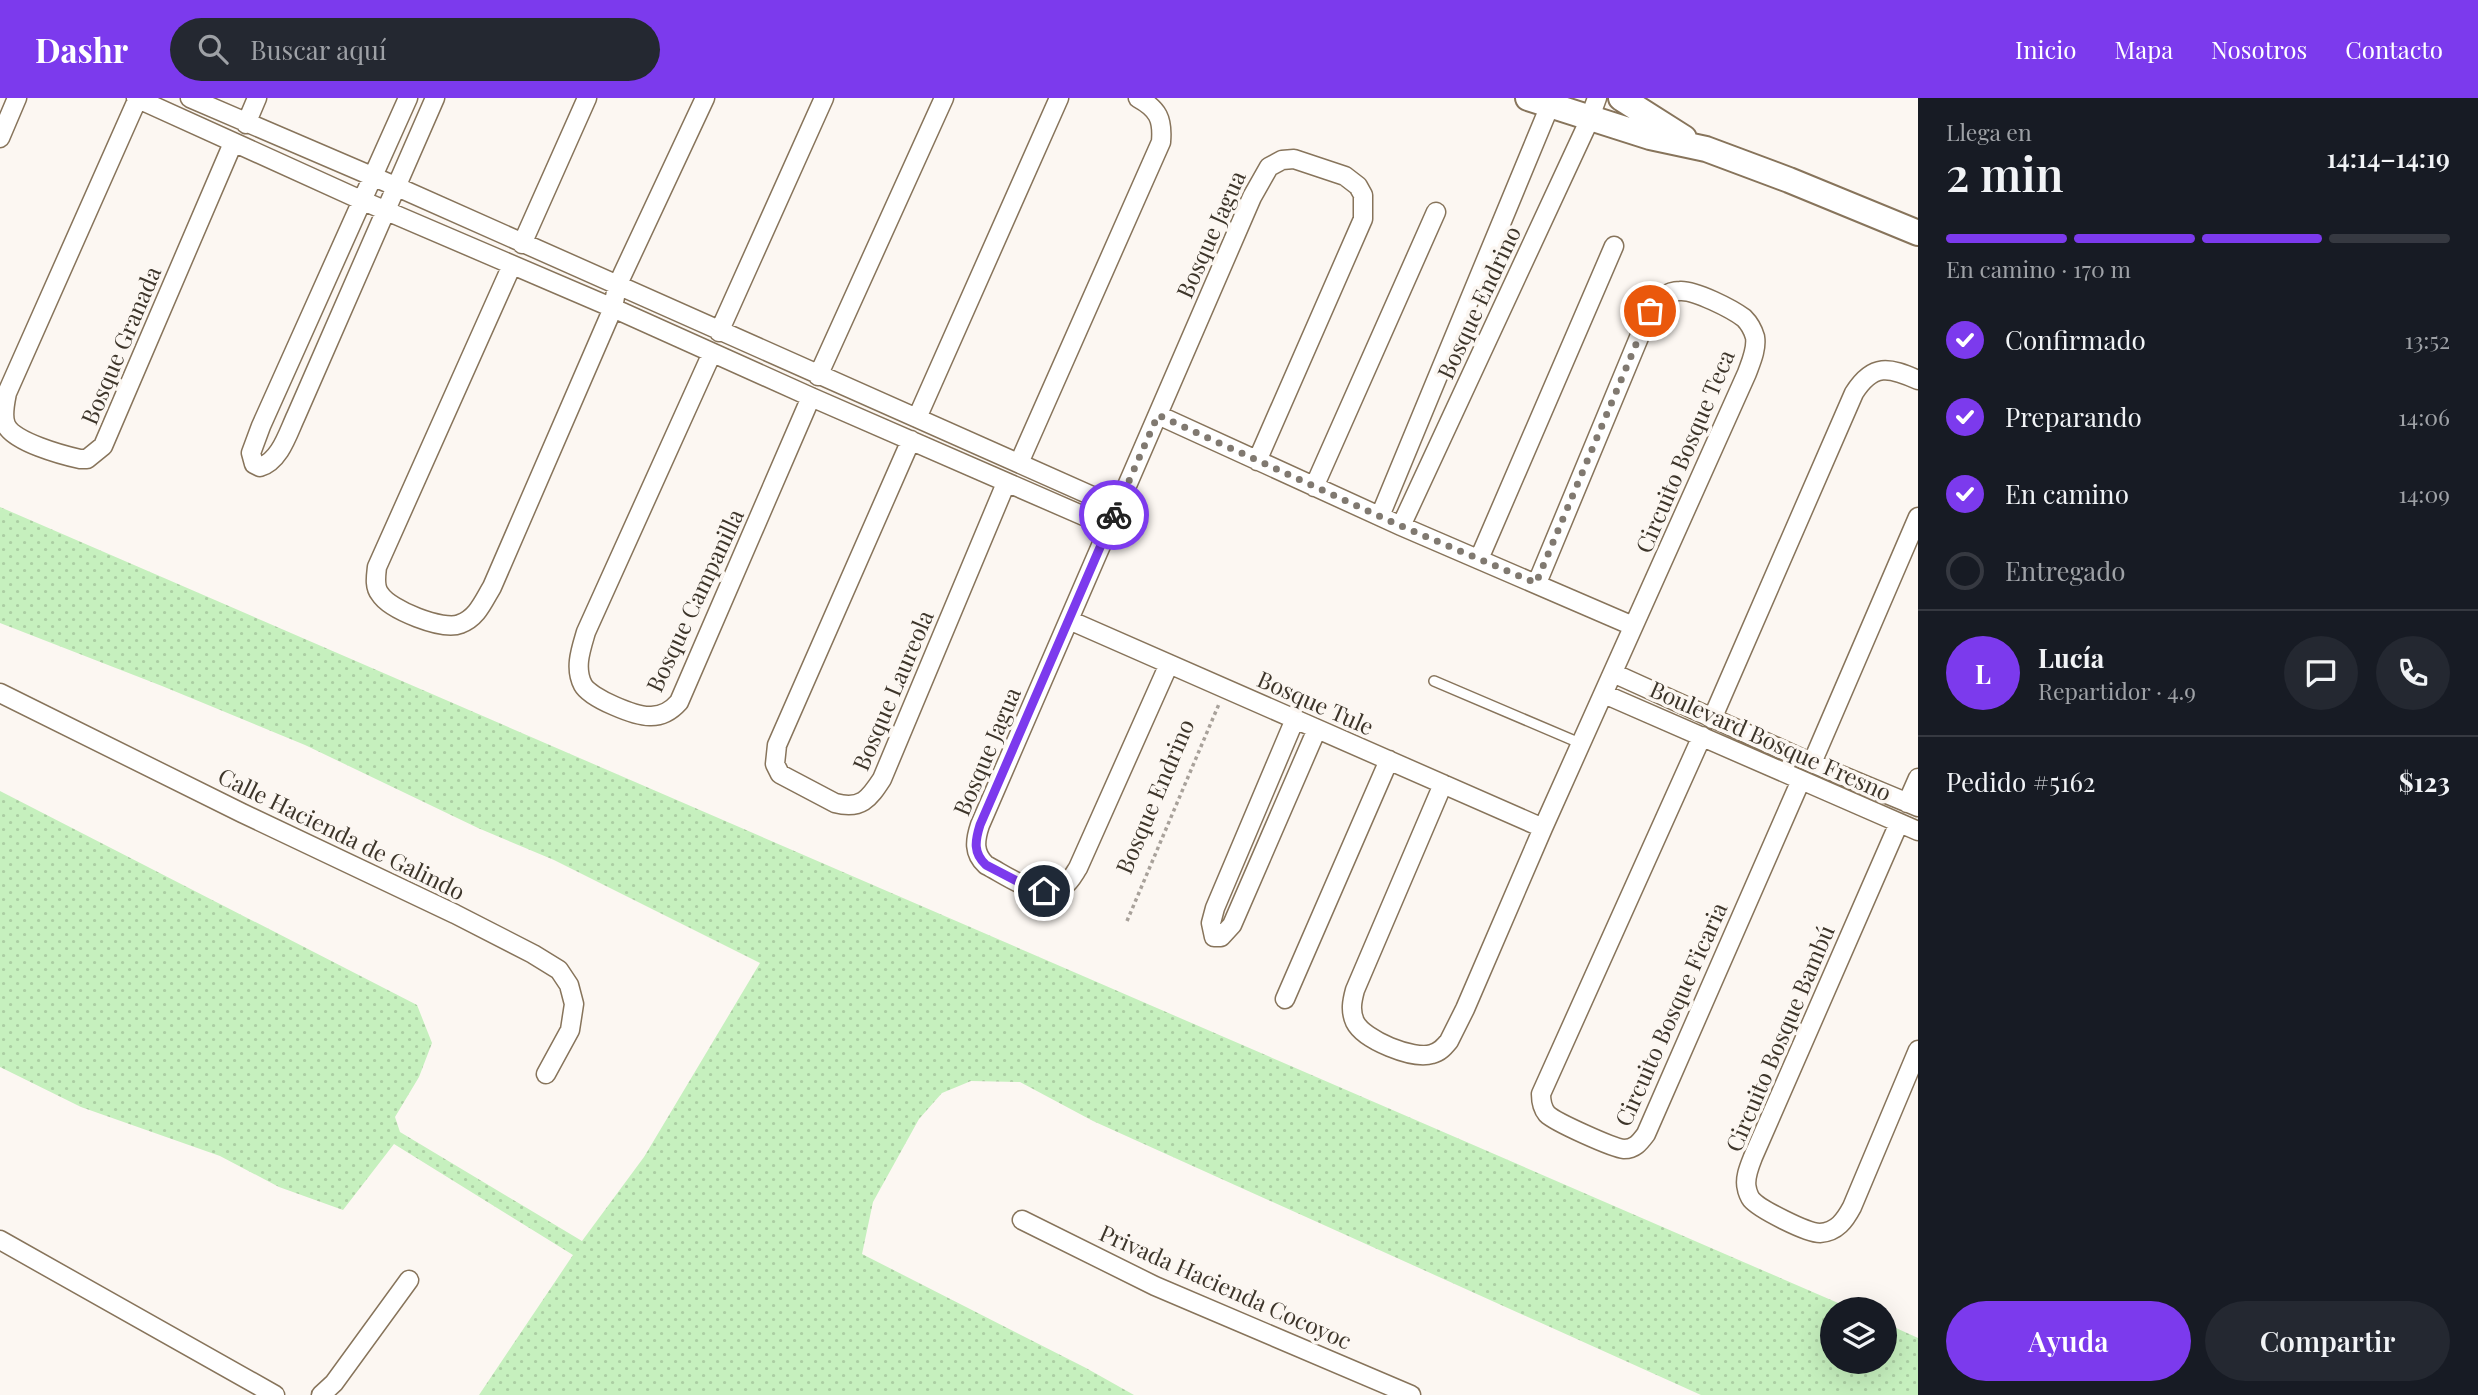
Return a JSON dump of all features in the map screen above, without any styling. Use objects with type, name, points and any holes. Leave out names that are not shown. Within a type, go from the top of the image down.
[{"type":"street","points":[[0,138],[17,98]]},
{"type":"street","points":[[137,98],[361,200],[1109,527]]},
{"type":"street","name":"Bosque Granada","points":[[137,98],[7,393],[4,415],[6,426],[16,437],[80,459],[87,459],[103,446],[233,143]]},
{"type":"street","points":[[190,98],[395,186],[1117,507]]},
{"type":"street","points":[[246,124],[257,98]]},
{"type":"street","points":[[408,98],[254,444],[251,453],[254,464],[260,467],[268,464],[277,454],[296,416],[435,98]]},
{"type":"street","points":[[522,244],[587,98]]},
{"type":"street","points":[[512,265],[377,567],[375,580],[379,593],[390,604],[437,625],[460,625],[474,617],[492,587],[613,308],[617,286],[705,98]]},
{"type":"street","points":[[719,332],[824,98]]},
{"type":"street","points":[[818,376],[943,98]]},
{"type":"street","points":[[917,418],[1059,98]]},
{"type":"street","points":[[1018,463],[1161,142],[1160,116],[1152,106],[1138,98]]},
{"type":"street","points":[[1621,98],[1697,146]]},
{"type":"street","points":[[1544,101],[1594,109],[1650,137],[1697,146],[1918,233]]},
{"type":"street","name":"Bosque Endrino","points":[[1380,516],[1544,101]]},
{"type":"street","name":"Bosque Endrino","points":[[1401,526],[1594,109]]},
{"type":"street","name":"Bosque Jagua","points":[[1169,664],[1078,868],[1063,887],[1054,891],[1032,889],[980,860],[975,844],[980,825],[1252,197],[1269,167],[1282,160],[1294,159],[1345,176],[1358,186],[1363,195],[1363,219],[1257,461]]},
{"type":"street","points":[[1314,486],[1436,212]]},
{"type":"street","points":[[1479,559],[1615,246]]},
{"type":"street","name":"Circuito Bosque Teca","points":[[1536,583],[1650,311],[1659,299],[1669,293],[1680,290],[1701,297],[1745,319],[1752,328],[1754,353],[1633,626]]},
{"type":"street","name":"Bosque Campanilla","points":[[712,353],[586,632],[578,666],[584,688],[591,695],[641,716],[660,715],[670,711],[679,702],[811,397]]},
{"type":"street","points":[[1712,719],[1854,393],[1863,378],[1884,370],[1918,380]]},
{"type":"street","points":[[1158,415],[1401,526],[1633,626],[1449,1041],[1440,1051],[1418,1056],[1404,1053],[1370,1036],[1358,1027],[1351,1012],[1355,990],[1443,784]]},
{"type":"street","name":"Bosque Laureola","points":[[911,440],[777,746],[775,764],[780,774],[835,803],[863,803],[882,779],[1006,483]]},
{"type":"street","points":[[1812,763],[1918,517]]},
{"type":"street","name":"Bosque Tule","points":[[1069,620],[1543,828]]},
{"type":"street","name":"Boulevard Bosque Fresno","points":[[1613,673],[1912,805]]},
{"type":"street","name":"Calle Hacienda de Galindo","points":[[0,694],[455,914],[559,970],[569,985],[574,1004],[570,1030],[546,1074]]},
{"type":"street","name":"Boulevard Bosque Fresno","points":[[1604,694],[1918,831]]},
{"type":"street","points":[[1295,719],[1215,908],[1211,923],[1214,937],[1221,937],[1232,925],[1317,729]]},
{"type":"street","name":"Circuito Bosque Ficaria","points":[[1702,736],[1541,1094],[1541,1103],[1549,1116],[1615,1147],[1633,1147],[1640,1143],[1646,1134],[1801,780]]},
{"type":"street","points":[[1285,999],[1389,760]]},
{"type":"street","points":[[1912,805],[1918,778]]},
{"type":"street","name":"Circuito Bosque Bambú","points":[[1899,823],[1753,1157],[1746,1181],[1751,1200],[1761,1208],[1810,1231],[1819,1233],[1839,1227],[1852,1207],[1918,1050]]},
{"type":"street","name":"Privada Hacienda Cocoyoc","points":[[1022,1220],[1155,1286],[1411,1395]]},
{"type":"street","points":[[0,1240],[275,1395]]},
{"type":"street","points":[[321,1395],[334,1383],[409,1280]]},
{"type":"lane","points":[[1434,681],[1581,744]]},
{"type":"path","name":"Bosque Endrino","points":[[1127,921],[1225,689]]},
{"type":"green space","points":[[0,507],[1824,1297],[1820,1297],[1820,1374],[1897,1374],[1897,1328],[1918,1338],[1918,1395],[1701,1395],[1093,1121],[1020,1082],[971,1081],[942,1093],[919,1119],[873,1202],[862,1254],[1134,1395],[479,1395],[573,1255],[394,1144],[343,1210],[279,1187],[220,1156],[81,1107],[0,1067],[0,791],[417,1005],[432,1043],[419,1077],[395,1117],[400,1132],[582,1241],[644,1157],[760,963],[554,860],[478,828],[305,745],[0,623]]},
{"type":"way so far","points":[[1114,515],[1158,415],[1401,526],[1536,583],[1650,311]]},
{"type":"route","points":[[1044,891],[1032,889],[986,865],[980,860],[975,844],[980,825],[1114,515]]}]
